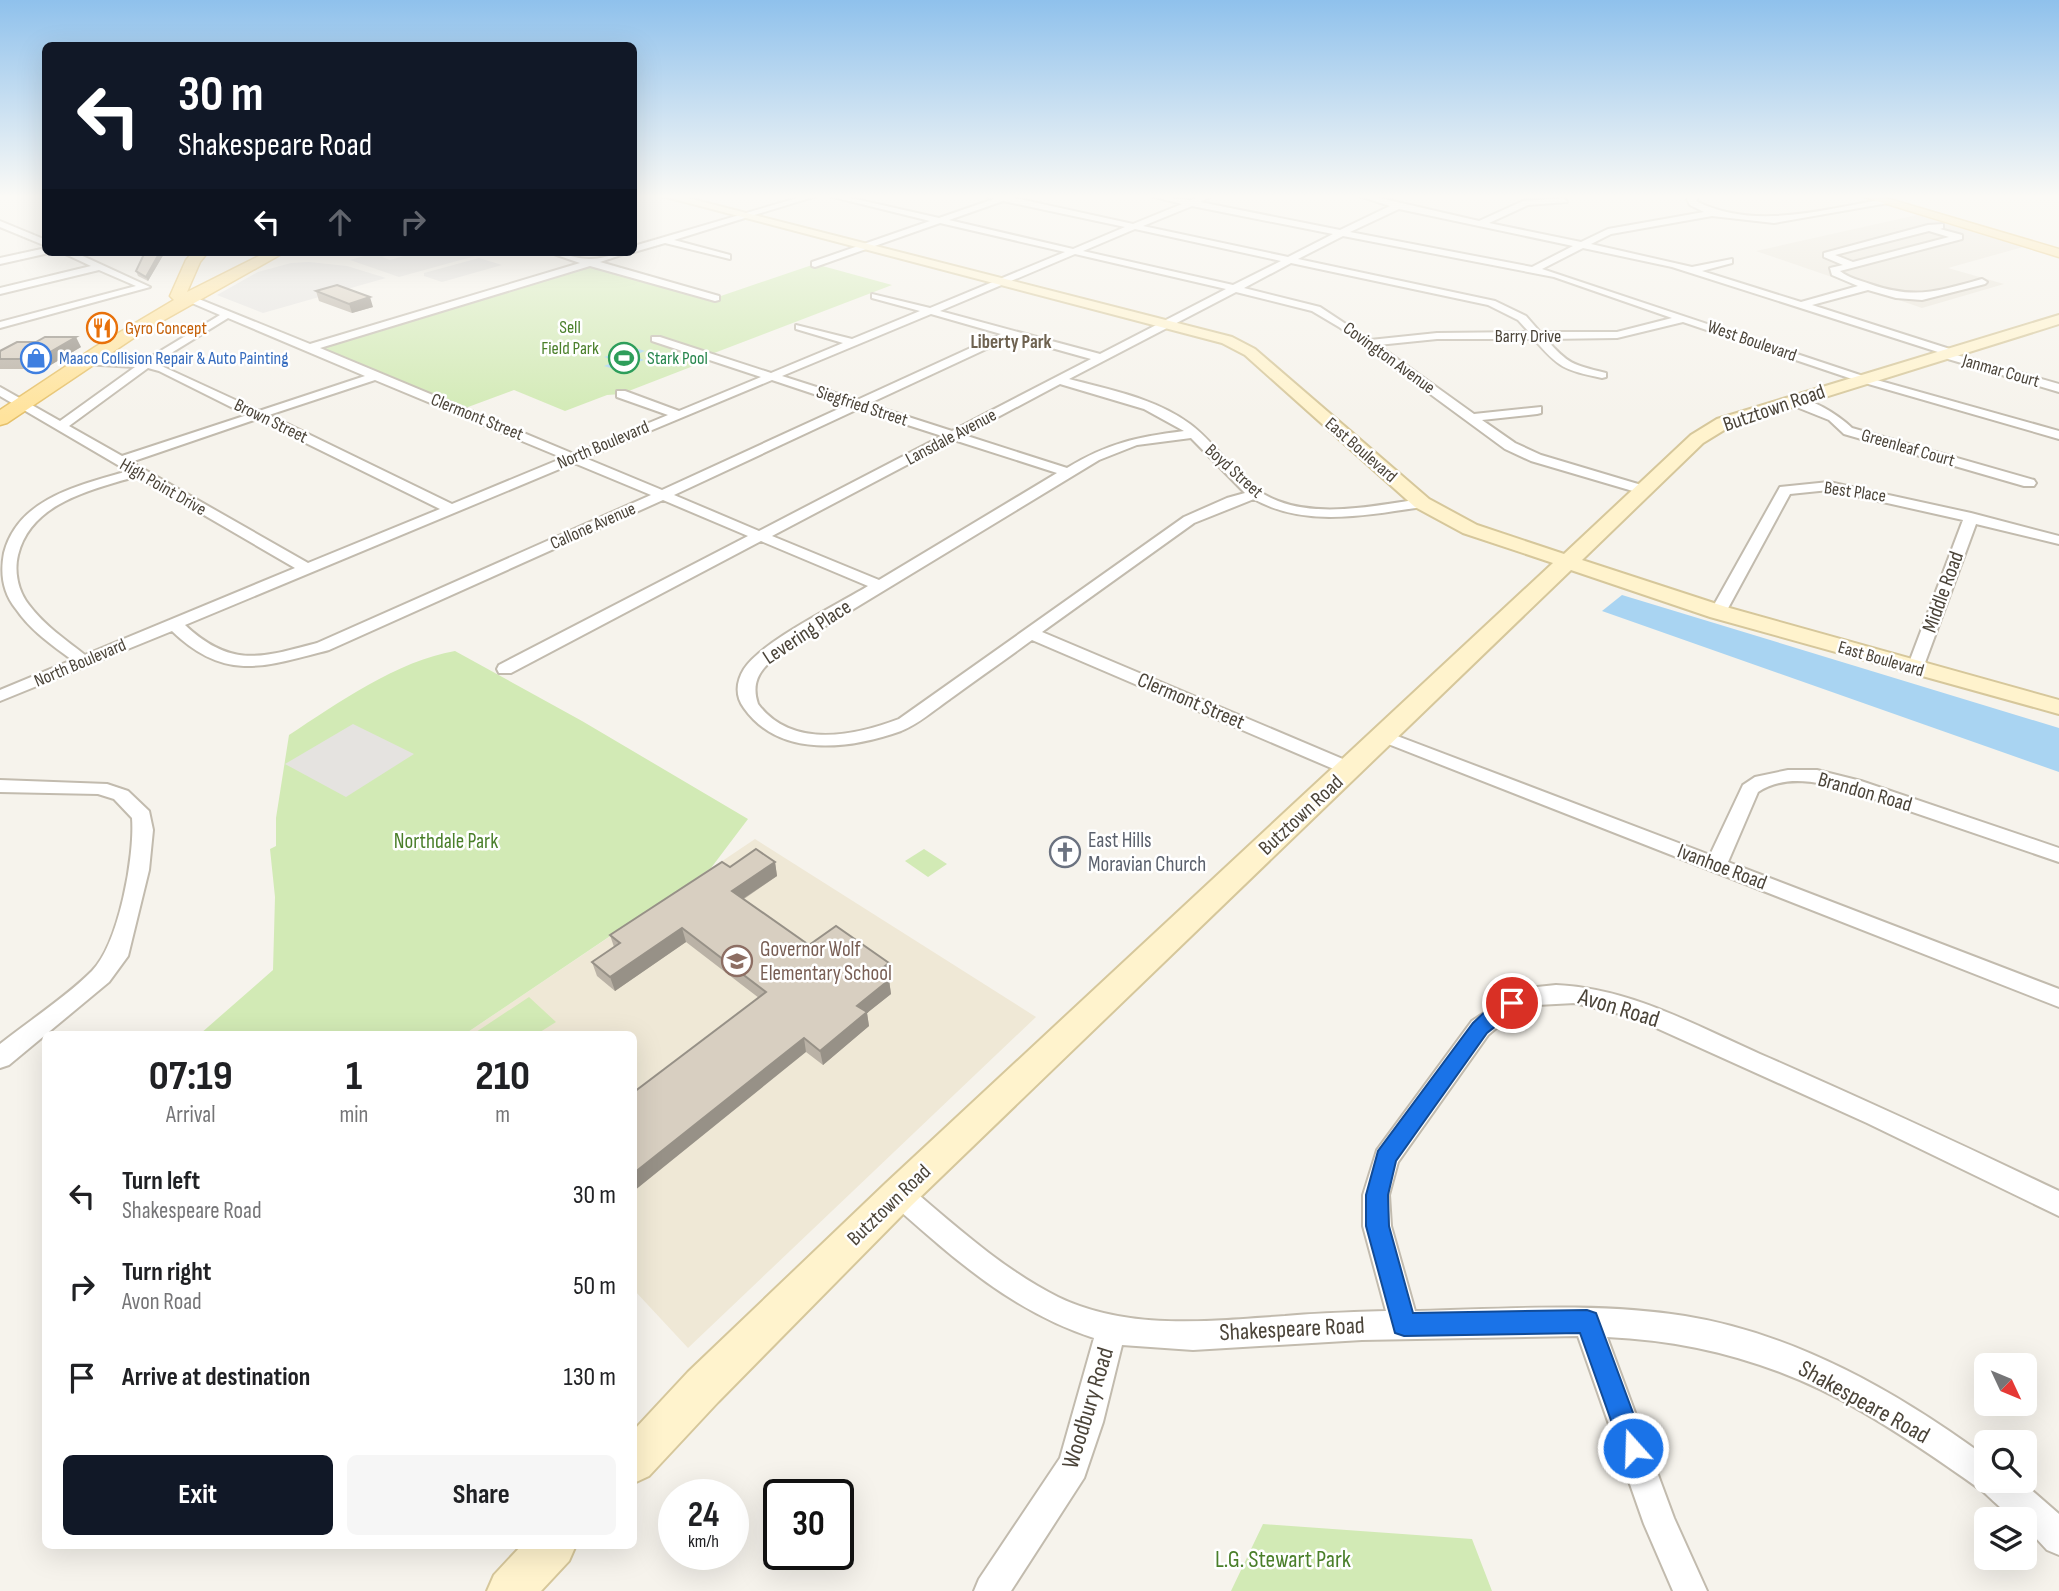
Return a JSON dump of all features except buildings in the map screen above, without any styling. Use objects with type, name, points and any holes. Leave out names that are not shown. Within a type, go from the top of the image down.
[{"type":"main road","points":[[190,298],[202,270]]},
{"type":"main road","points":[[0,419],[83,361],[243,270]]},
{"type":"street","points":[[0,291],[86,270]]},
{"type":"street","points":[[107,270],[145,287]]},
{"type":"street","points":[[313,347],[566,270]]},
{"type":"street","points":[[616,270],[715,298]]},
{"type":"street","name":"East Boulevard","points":[[962,270],[1213,335],[1250,352],[1422,503],[1470,529],[1718,612],[2059,707]]},
{"type":"street","name":"North Boulevard","points":[[0,696],[1024,270]]},
{"type":"street","name":"Covington Avenue","points":[[1156,270],[1316,309],[1369,343],[1510,446],[1536,458],[1643,490]]},
{"type":"street","name":"Lansdale Avenue","points":[[505,669],[1269,270]]},
{"type":"street","points":[[1337,270],[1491,303],[1522,318],[1564,365],[1602,375]]},
{"type":"street","name":"West Boulevard","points":[[1535,270],[1599,287],[1862,379],[2059,435]]},
{"type":"street","points":[[1689,270],[1946,353]]},
{"type":"street","points":[[1833,270],[1839,276],[1867,286],[1898,296],[1922,299],[1982,282]]},
{"type":"street","points":[[1801,305],[1867,286]]},
{"type":"street","points":[[0,326],[145,287]]},
{"type":"street","points":[[876,296],[1101,358]]},
{"type":"street","name":"Clermont Street","points":[[190,298],[313,347],[880,586]]},
{"type":"street","points":[[62,425],[146,363],[228,314]]},
{"type":"street","name":"Barry Drive","points":[[1369,343],[1429,337],[1629,333],[1685,318]]},
{"type":"street","name":"Butztown Road","points":[[637,1458],[704,1387],[899,1194],[1565,563],[1709,431],[1793,401],[2059,319]]},
{"type":"street","points":[[800,327],[850,342]]},
{"type":"street","name":"Callone Avenue","points":[[173,623],[198,646],[227,660],[253,660],[298,653],[337,642],[663,495],[1011,333]]},
{"type":"street","name":"Siegfried Street","points":[[656,339],[1069,473]]},
{"type":"street","name":"Janmar Court","points":[[1946,353],[2059,388]]},
{"type":"street","name":"Brown Street","points":[[83,361],[146,363],[452,509]]},
{"type":"street","points":[[120,461],[378,375]]},
{"type":"street","name":"Boyd Street","points":[[1059,380],[1163,412],[1195,434],[1255,495],[1288,508],[1319,513],[1349,513],[1422,503]]},
{"type":"street","name":"High Point Drive","points":[[0,391],[305,568]]},
{"type":"street","points":[[621,394],[677,414]]},
{"type":"street","name":"Greenleaf Court","points":[[1793,401],[1833,417],[1848,431],[2029,483]]},
{"type":"street","points":[[1470,418],[1537,410]]},
{"type":"street","name":"Levering Place","points":[[1195,434],[1128,443],[1094,457],[775,649],[750,672],[747,701],[752,710],[769,725],[799,738],[838,739],[873,735],[905,723],[1189,520],[1232,501],[1255,495]]},
{"type":"street","points":[[83,661],[25,611],[9,580],[10,547],[29,518],[49,505],[137,472]]},
{"type":"street","name":"Best Place","points":[[1718,612],[1785,490],[1829,486],[1842,488],[2059,540]]},
{"type":"street","name":"Middle Road","points":[[1914,668],[1970,517]]},
{"type":"street","name":"Clermont Street","points":[[1032,634],[1350,769]]},
{"type":"street","name":"Ivanhoe Road","points":[[1384,736],[2059,998]]},
{"type":"street","name":"Brandon Road","points":[[1716,865],[1750,789],[1762,781],[1788,776],[1817,776],[1854,785],[2059,855]]},
{"type":"street","points":[[0,786],[100,788],[121,795],[142,816],[143,830],[139,870],[120,950],[101,976],[0,1058]]},
{"type":"street","name":"Avon Road","points":[[1404,1324],[1377,1226],[1377,1195],[1386,1158],[1480,1028],[1497,1012],[1512,1003],[1543,993],[1577,994],[1639,1010],[1876,1116],[2059,1204]]},
{"type":"street","name":"Shakespeare Road","points":[[899,1194],[998,1278],[1028,1297],[1075,1318],[1111,1329],[1163,1336],[1404,1324],[1587,1321],[1643,1323],[1745,1344],[1792,1361],[1869,1400],[1974,1468]]},
{"type":"street","points":[[1587,1321],[1660,1524],[1690,1591]]},
{"type":"street","name":"Woodbury Road","points":[[991,1591],[1073,1467],[1088,1422],[1111,1329]]},
{"type":"street","points":[[2009,1493],[2059,1538]]},
{"type":"street","points":[[510,1591],[549,1549]]},
{"type":"shaded area","points":[[361,270],[386,278],[263,313],[217,295],[258,272]]},
{"type":"shaded area","points":[[380,270],[423,270],[399,277]]},
{"type":"shaded area","points":[[434,270],[483,270],[442,282],[424,276],[424,273]]},
{"type":"shaded area","points":[[1812,270],[1956,270],[2004,284],[1922,308]]},
{"type":"shaded area","points":[[353,724],[414,754],[346,797],[285,764]]},
{"type":"shaded area","points":[[755,839],[1036,1017],[688,1348],[637,1293],[637,1031],[469,1031]]},
{"type":"green space","name":"Sell Field Park","points":[[560,270],[616,270],[715,298],[797,270],[838,270],[892,285],[709,355],[714,358],[621,394],[607,395],[565,411],[514,390],[460,410],[313,347]]},
{"type":"green space","name":"Northdale Park","points":[[455,651],[582,721],[748,819],[711,868],[469,1031],[203,1031],[273,970],[275,897],[270,849],[276,846],[276,818],[289,735],[369,685],[433,656]]},
{"type":"green space","points":[[924,849],[947,864],[928,877],[905,861]]},
{"type":"green space","points":[[529,997],[556,1022],[542,1031],[478,1031]]},
{"type":"green space","name":"L.G. Stewart Park","points":[[1263,1524],[1472,1539],[1492,1591],[1231,1591]]},
{"type":"water","name":"Stark Pool","points":[[632,347],[645,351],[633,356],[644,360],[617,370],[604,366],[616,361],[604,357]]},
{"type":"water","points":[[1622,595],[2059,728],[2059,772],[1602,611]]},
{"type":"place","name":"Gyro Concept","points":[[102,328]]},
{"type":"place","name":"Maaco Collision Repair & Auto Painting","points":[[36,358]]},
{"type":"place","name":"Stark Pool","points":[[624,358]]},
{"type":"place","name":"East Hills Moravian Church","points":[[1065,852]]},
{"type":"place","name":"Governor Wolf Elementary School","points":[[737,961]]},
{"type":"district","name":"Liberty Park","points":[[1011,342]]},
{"type":"route","points":[[1512,1003],[1497,1012],[1480,1028],[1386,1158],[1377,1195],[1377,1226],[1404,1324],[1587,1321],[1633,1448]]}]
